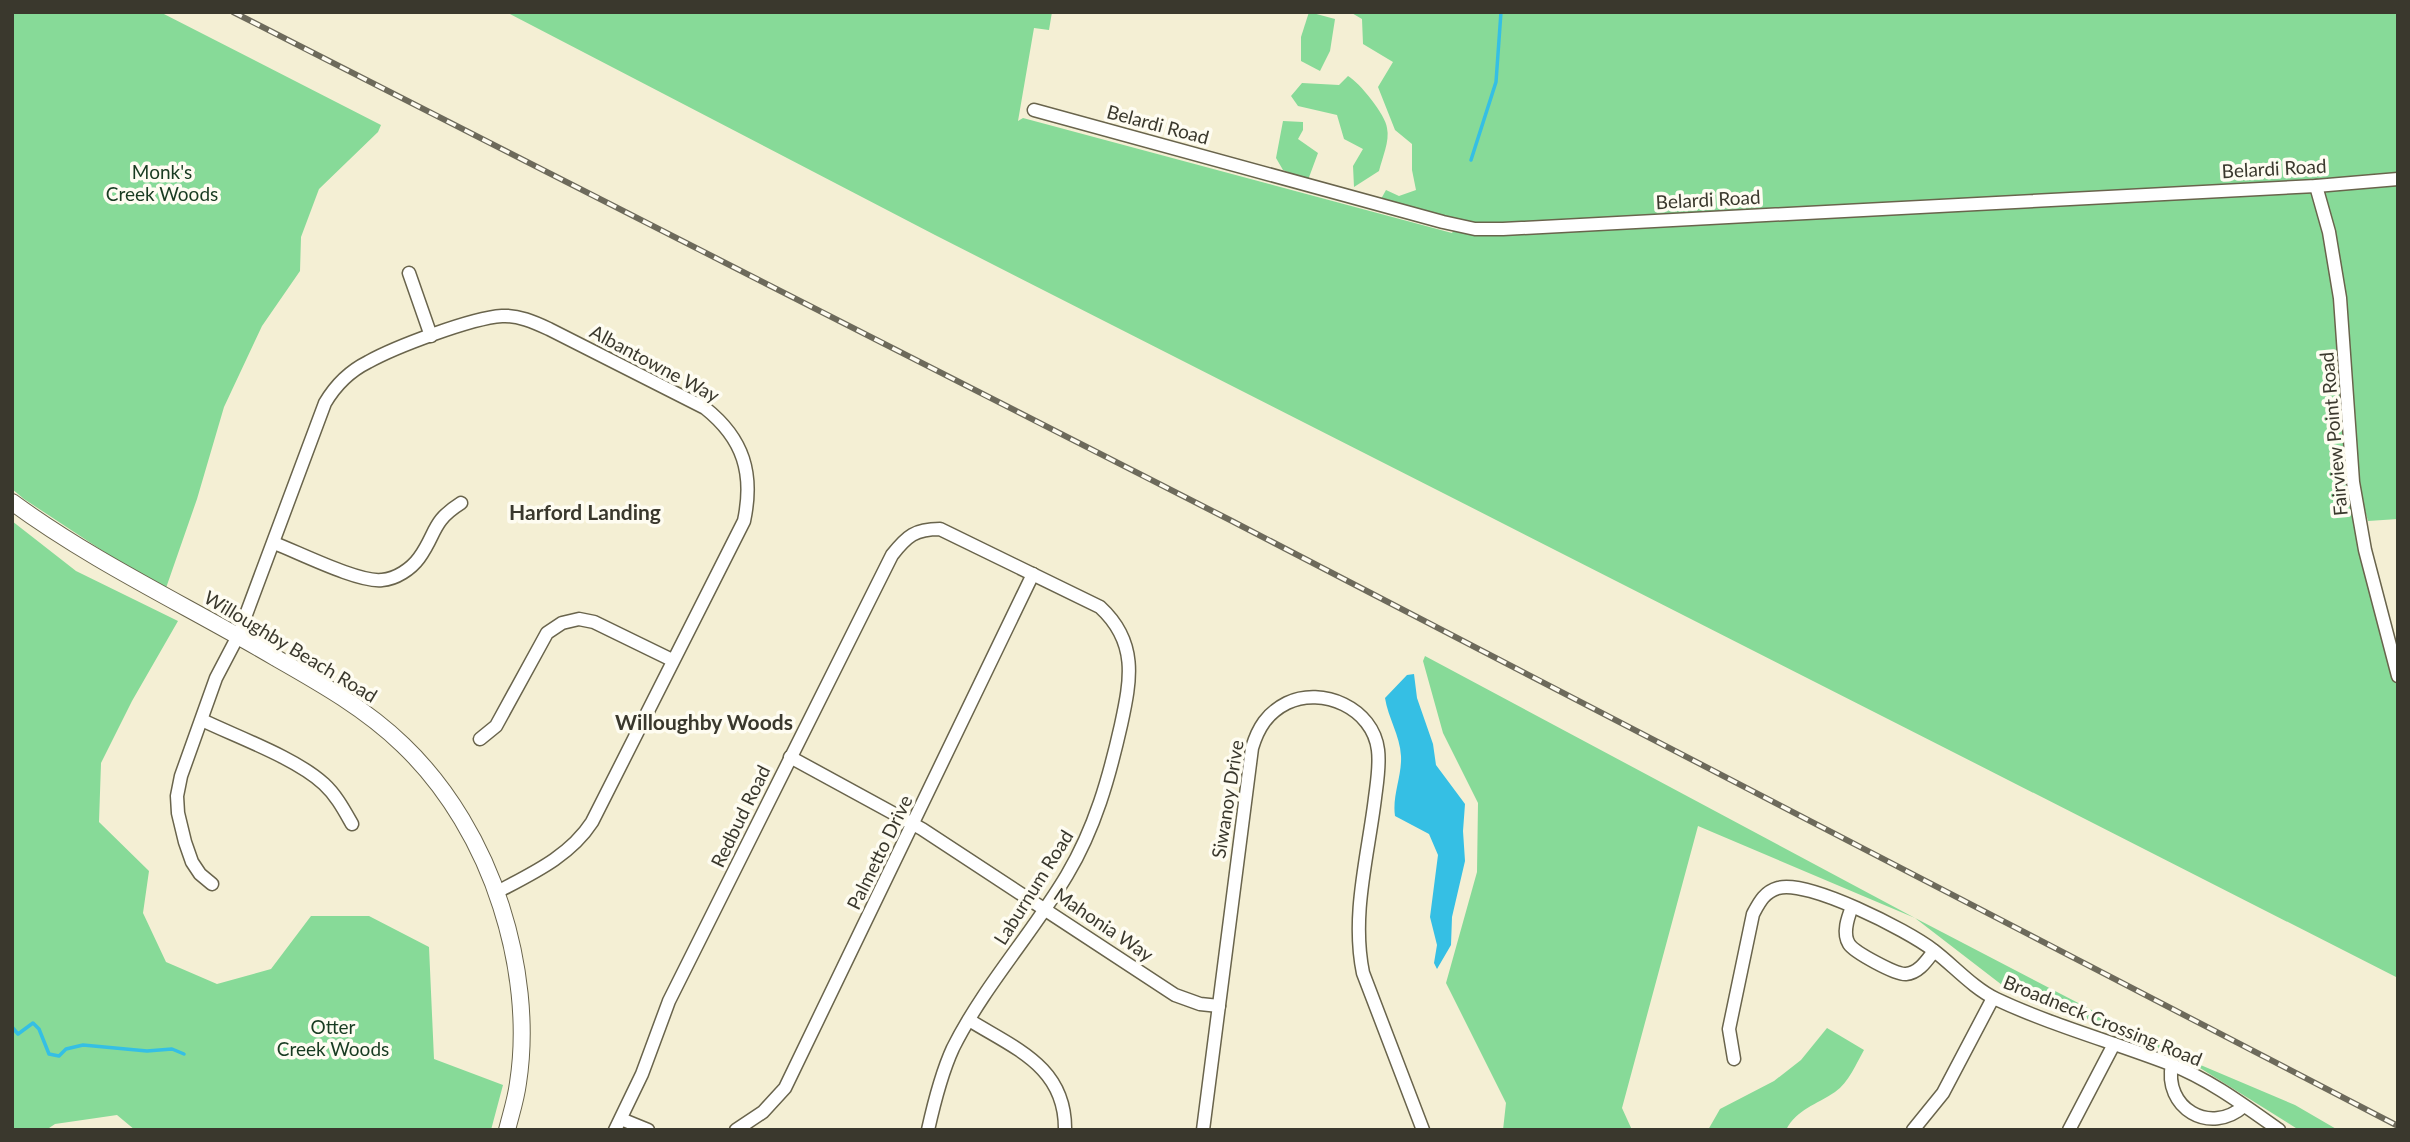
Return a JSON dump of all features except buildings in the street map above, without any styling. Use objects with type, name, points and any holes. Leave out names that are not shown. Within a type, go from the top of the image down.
[{"type":"street","name":"Belardi Road","points":[[1034,110],[1475,229],[2316,186],[2398,178]]},
{"type":"street","name":"Fairview Point Road","points":[[2316,186],[2329,232],[2340,298],[2353,482],[2365,550],[2398,676]]},
{"type":"street","points":[[409,273],[431,336]]},
{"type":"street","name":"Albantowne Way","points":[[212,884],[200,874],[192,862],[178,813],[177,796],[181,776],[216,678],[238,636],[274,543],[325,403],[333,390],[368,361],[431,336],[503,316],[529,320],[688,398],[714,415],[734,437],[743,456],[749,494],[744,521],[584,834],[562,855],[497,891]]},
{"type":"street","name":"Willoughby Beach Road","points":[[12,502],[87,553],[309,677],[370,717],[403,746],[443,790],[478,849],[497,891],[514,951],[521,1031],[518,1084],[507,1130]]},
{"type":"street","points":[[274,543],[360,577],[383,580],[403,573],[415,563],[440,519],[461,503]]},
{"type":"street","name":"Redbud Road","points":[[618,1124],[642,1074],[668,1001],[892,555],[909,536],[925,529],[947,531],[1033,574]]},
{"type":"street","name":"Palmetto Drive","points":[[736,1130],[764,1112],[785,1088],[1033,574]]},
{"type":"street","name":"Laburnum Road","points":[[928,1130],[936,1096],[952,1050],[969,1020],[1067,876],[1098,812],[1125,708],[1128,652],[1123,635],[1113,620],[1100,607],[1033,574]]},
{"type":"street","points":[[480,739],[496,726],[547,633],[562,623],[579,619],[594,622],[672,660]]},
{"type":"street","name":"Siwanoy Drive","points":[[1203,1130],[1249,766],[1257,731],[1266,718],[1278,708],[1311,696],[1328,697],[1358,714],[1378,746],[1375,800],[1357,929],[1358,951],[1363,973],[1423,1130]]},
{"type":"street","points":[[202,720],[299,767],[322,782],[334,795],[352,824]]},
{"type":"street","name":"Mahonia Way","points":[[790,757],[914,824],[1175,995],[1200,1004],[1219,1006]]},
{"type":"street","name":"Broadneck Crossing Road","points":[[1734,1059],[1729,1029],[1753,914],[1760,900],[1769,892],[1787,886],[1802,888],[1882,918],[1934,951],[1993,998],[2172,1064],[2220,1090],[2279,1130]]},
{"type":"street","points":[[1852,906],[1846,924],[1846,937],[1857,952],[1898,973],[1907,974],[1922,967],[1934,951]]},
{"type":"street","points":[[1913,1130],[1943,1093],[1993,998]]},
{"type":"street","points":[[969,1020],[1044,1068],[1062,1098],[1066,1113],[1065,1130]]},
{"type":"street","points":[[2069,1130],[2114,1044]]},
{"type":"street","points":[[2172,1064],[2169,1076],[2172,1092],[2177,1101],[2192,1112],[2211,1119],[2220,1119],[2244,1106]]},
{"type":"street","points":[[618,1124],[648,1130]]},
{"type":"green space","name":"Monk's Creek Woods","points":[[12,12],[160,12],[381,125],[378,132],[319,189],[301,237],[300,271],[262,326],[224,407],[197,499],[166,588],[109,555],[12,489]]},
{"type":"green space","points":[[506,12],[1052,12],[1049,30],[1034,28],[1018,121],[1023,118],[1452,233],[1459,222],[1381,199],[1386,190],[1399,196],[1416,190],[1412,170],[1412,144],[1395,130],[1378,87],[1393,62],[1363,44],[1362,19],[1350,12],[2398,12],[2398,519],[2368,521],[2353,467],[2398,676],[2398,978],[935,235]]},
{"type":"green space","points":[[1309,12],[1335,19],[1330,51],[1320,71],[1301,61],[1301,37]]},
{"type":"green space","points":[[1348,76],[1377,107],[1388,133],[1379,171],[1354,187],[1353,166],[1363,149],[1344,139],[1337,115],[1298,106],[1291,96],[1302,83],[1339,85]]},
{"type":"green space","points":[[1283,121],[1303,122],[1303,130],[1298,139],[1318,153],[1308,180],[1283,170],[1276,158]]},
{"type":"green space","name":"Otter Creek Woods","points":[[12,521],[76,571],[178,621],[132,701],[101,763],[99,822],[149,871],[143,913],[166,962],[217,984],[271,969],[311,916],[369,916],[429,947],[434,1059],[503,1085],[491,1130],[135,1130],[117,1115],[55,1124],[46,1130],[12,1130]]},
{"type":"green space","points":[[1425,656],[1915,918],[1698,826],[1622,1108],[1632,1130],[1503,1130],[1506,1103],[1446,983],[1477,872],[1478,803],[1443,733],[1423,661]]},
{"type":"green space","points":[[1915,918],[2184,1058],[2002,985]]},
{"type":"green space","points":[[1827,1028],[1864,1050],[1840,1088],[1801,1112],[1786,1130],[1708,1130],[1720,1109],[1774,1081],[1801,1060]]},
{"type":"green space","points":[[2184,1058],[2295,1105],[2338,1130],[2299,1130]]},
{"type":"water","points":[[1414,674],[1417,698],[1433,744],[1436,765],[1465,804],[1465,861],[1452,917],[1451,945],[1437,969],[1434,963],[1437,945],[1430,917],[1438,855],[1429,834],[1395,816],[1401,756],[1385,698],[1407,675]]},
{"type":"waterway","points":[[1471,160],[1496,82],[1501,12]]},
{"type":"waterway","points":[[12,1027],[18,1034],[33,1023],[39,1029],[49,1054],[59,1056],[66,1049],[83,1045],[147,1051],[172,1049],[184,1054]]},
{"type":"railway","points":[[233,12],[1230,520],[2398,1126]]},
{"type":"district","name":"Harford Landing","points":[[585,511]]},
{"type":"district","name":"Willoughby Woods","points":[[704,721]]}]
